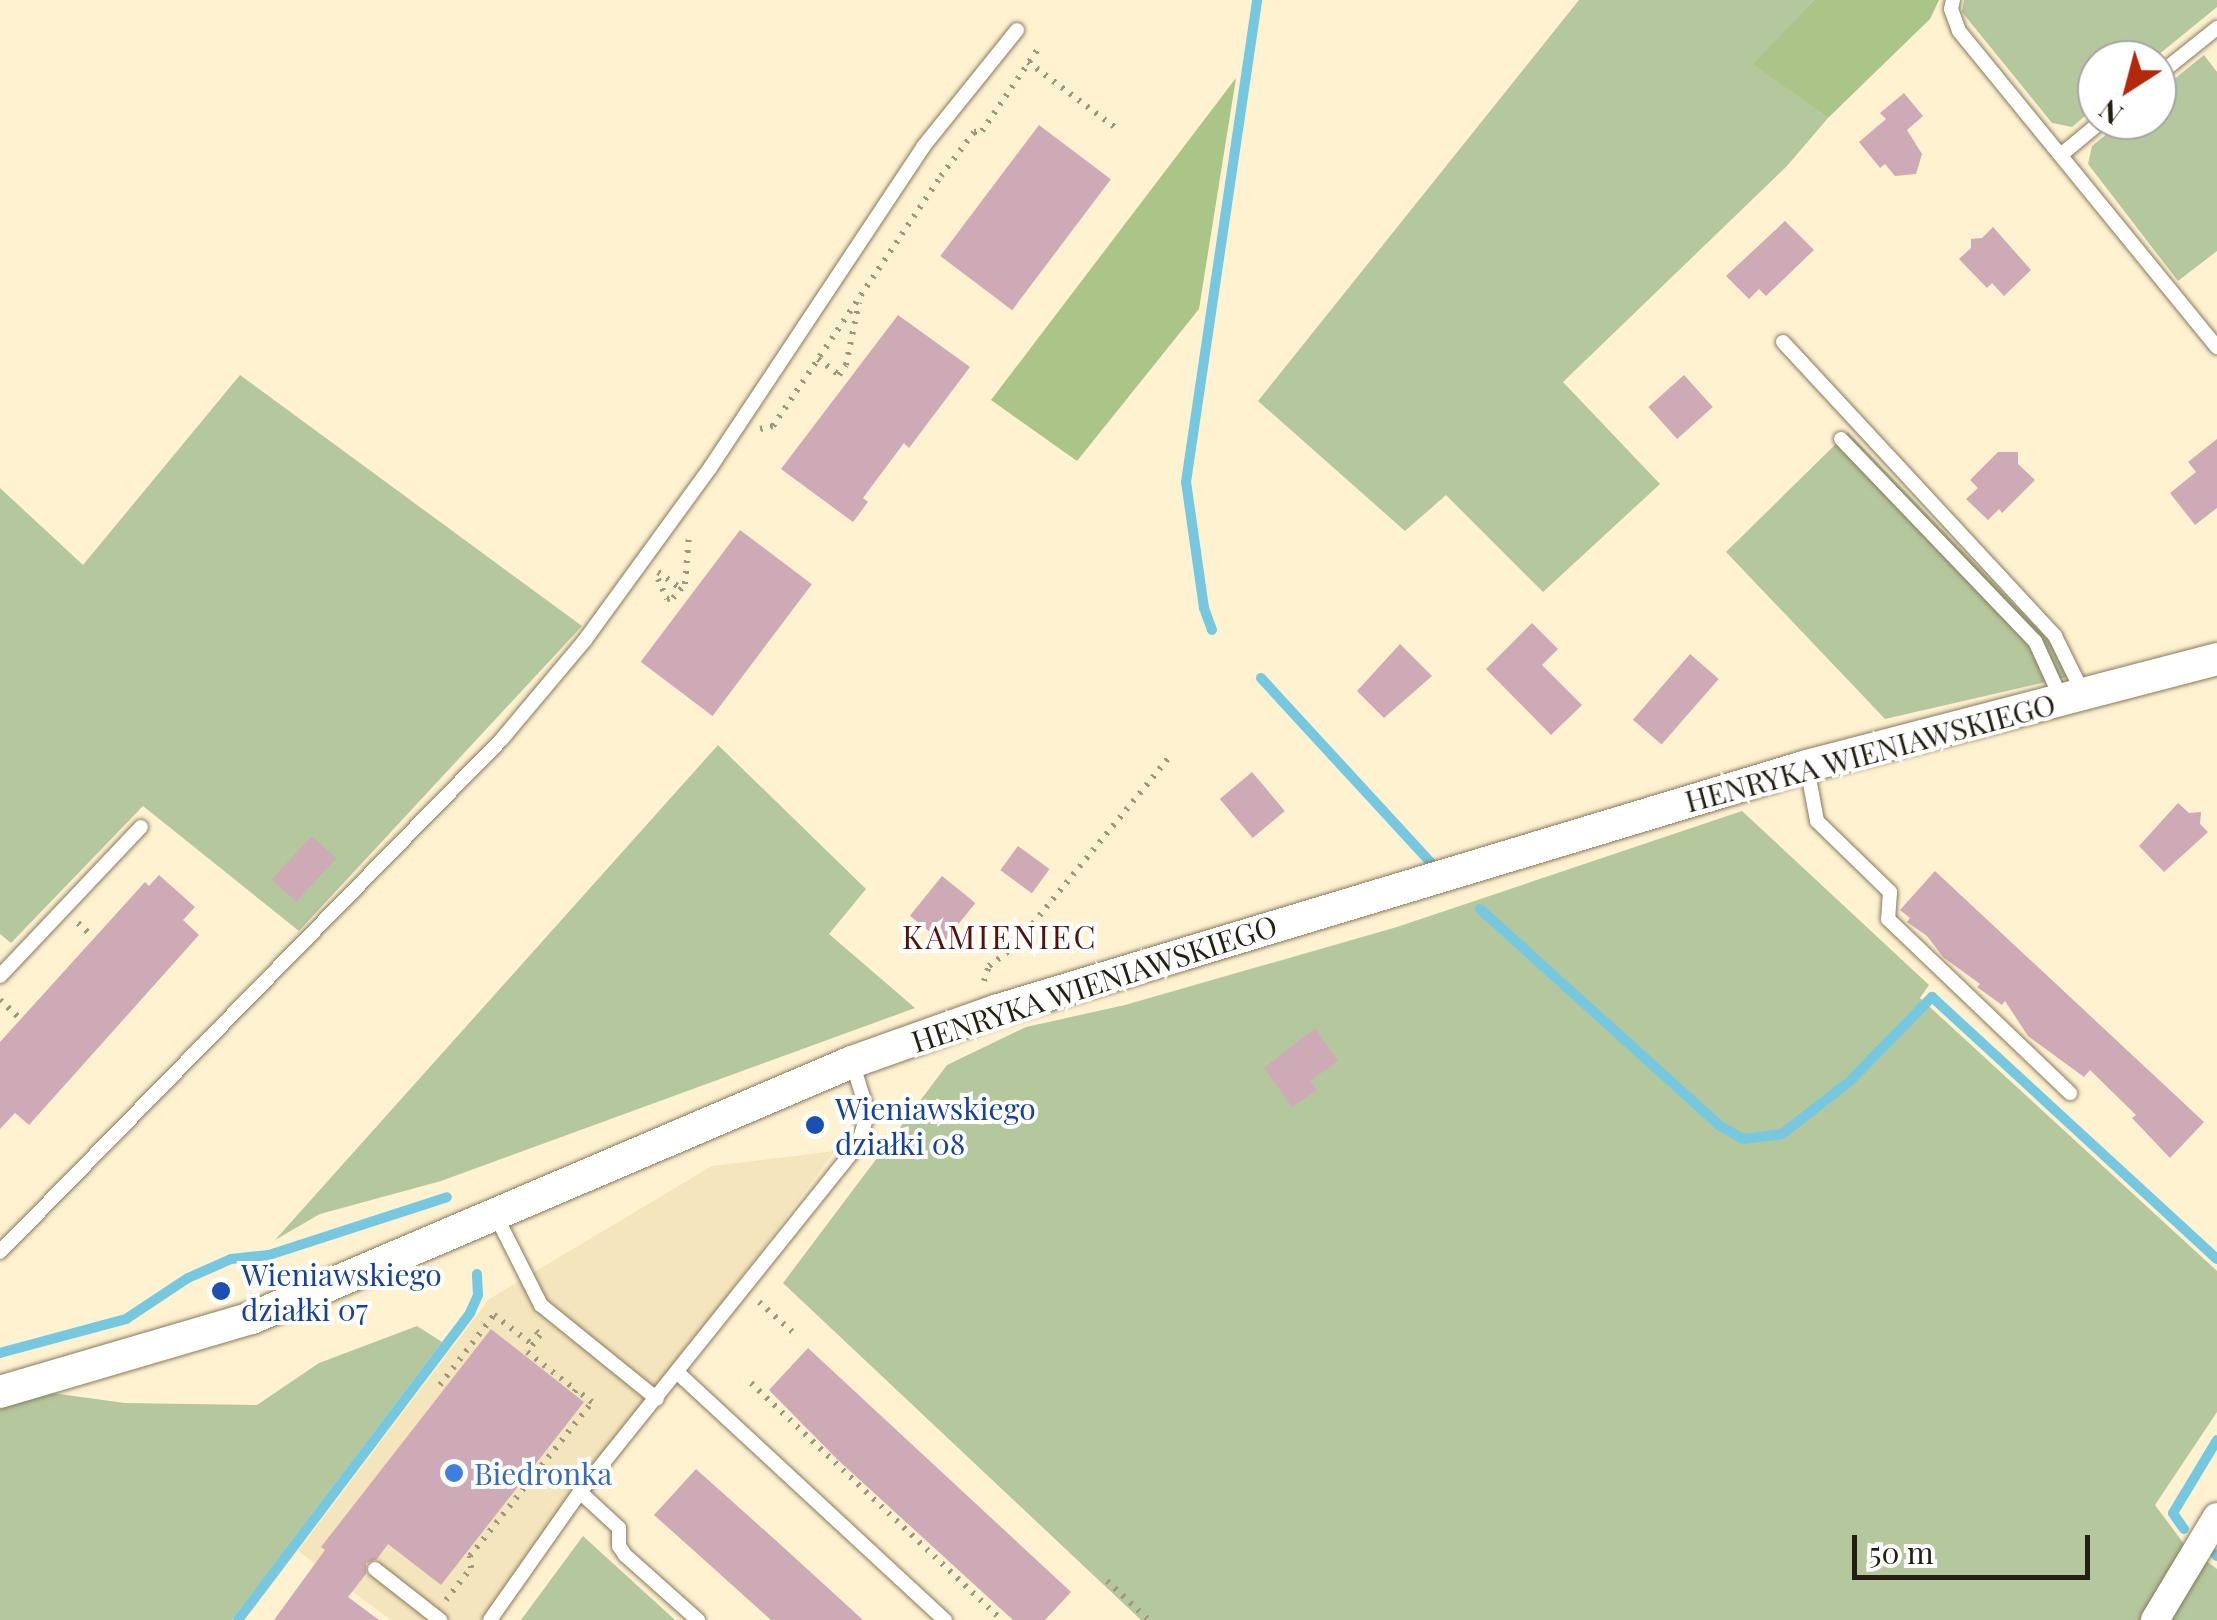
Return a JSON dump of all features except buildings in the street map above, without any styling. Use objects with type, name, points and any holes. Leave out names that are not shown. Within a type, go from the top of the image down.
[{"type":"street","name":"HENRYKA WIENIAWSKIEGO","points":[[0,1392],[252,1318],[852,1062],[995,1010],[1807,766],[2217,659]]},
{"type":"street","points":[[2155,1620],[2216,1520]]},
{"type":"lane","points":[[1953,0],[1951,9],[1960,32],[2217,348]]},
{"type":"lane","points":[[2177,60],[2217,28]]},
{"type":"lane","points":[[0,1252],[502,739],[576,652],[710,468],[923,147],[1016,30]]},
{"type":"lane","points":[[2062,154],[2079,140]]},
{"type":"lane","points":[[1783,342],[2055,636],[2072,696]]},
{"type":"lane","points":[[1841,439],[2034,641],[2072,696]]},
{"type":"lane","points":[[1807,766],[1817,821],[1890,892],[1888,919],[2070,1093]]},
{"type":"lane","points":[[0,976],[141,828]]},
{"type":"lane","points":[[490,1620],[580,1492],[858,1145],[868,1113],[852,1062]]},
{"type":"lane","points":[[496,1216],[541,1305],[657,1400]]},
{"type":"lane","points":[[678,1373],[944,1620]]},
{"type":"lane","points":[[580,1492],[619,1528],[619,1546],[625,1555],[698,1620]]},
{"type":"lane","points":[[375,1569],[437,1618]]},
{"type":"path","points":[[1028,62],[1120,132]]},
{"type":"path","points":[[818,359],[839,375],[846,366],[860,296]]},
{"type":"path","points":[[681,589],[657,571],[664,597],[673,598],[681,589],[689,528]]},
{"type":"path","points":[[995,1010],[984,983],[989,966],[1014,948],[1171,755]]},
{"type":"path","points":[[73,919],[92,936]]},
{"type":"path","points":[[0,1000],[18,1017]]},
{"type":"path","points":[[743,1288],[795,1334]]},
{"type":"path","points":[[440,1385],[494,1315],[533,1345]]},
{"type":"path","points":[[751,1384],[1002,1620]]},
{"type":"path","points":[[437,1618],[472,1568],[470,1556],[592,1402],[576,1390]]},
{"type":"path","points":[[1107,1580],[1148,1620]]},
{"type":"shaded area","points":[[835,1151],[486,1620],[391,1620],[298,1551],[489,1299],[712,1166]]},
{"type":"green space","points":[[1579,0],[1814,0],[1754,64],[1828,118],[1787,166],[1563,382],[1660,484],[1543,592],[1446,495],[1405,531],[1258,401]]},
{"type":"green space","points":[[1814,0],[1939,0],[1930,19],[1828,118],[1753,64]]},
{"type":"green space","points":[[1964,0],[2217,0],[2217,7],[2177,40],[2077,40],[2077,123],[2072,127],[2052,123],[1962,12]]},
{"type":"green space","points":[[2204,55],[2217,72],[2217,251],[2178,281],[2088,164],[2092,146],[2099,140],[2177,140],[2177,77]]},
{"type":"green space","points":[[1236,78],[1199,309],[1077,461],[991,400]]},
{"type":"green space","points":[[240,375],[582,626],[299,931],[143,806],[11,943],[0,934],[0,488],[83,565]]},
{"type":"green space","points":[[1848,432],[2081,674],[1885,719],[1726,552]]},
{"type":"green space","points":[[718,745],[866,889],[829,934],[915,1008],[441,1181],[320,1214],[275,1240]]},
{"type":"green space","points":[[1742,811],[1929,985],[1920,998],[2217,1271],[2217,1412],[2155,1505],[2184,1544],[2217,1569],[2217,1620],[1141,1620],[783,1283],[947,1065],[1026,1027],[1125,1005],[1397,927]]},
{"type":"green space","points":[[417,1326],[442,1342],[232,1620],[0,1620],[0,1386],[125,1403],[257,1405],[319,1363]]},
{"type":"green space","points":[[583,1536],[675,1620],[521,1620]]},
{"type":"waterway","points":[[1212,630],[1204,608],[1186,482],[1257,0]]},
{"type":"waterway","points":[[1261,678],[1435,867]]},
{"type":"waterway","points":[[1480,909],[1720,1126],[1743,1139],[1782,1134],[1849,1082],[1932,997],[2217,1259]]},
{"type":"waterway","points":[[0,1353],[126,1319],[188,1278],[231,1259],[269,1255],[447,1197]]},
{"type":"waterway","points":[[238,1620],[470,1313],[478,1295],[477,1274]]},
{"type":"waterway","points":[[2184,1529],[2173,1513],[2217,1440]]},
{"type":"place","name":"Wieniawskiego działki 08","points":[[815,1125]]},
{"type":"place","name":"Wieniawskiego działki 07","points":[[221,1291]]},
{"type":"place","name":"Biedronka","points":[[454,1473]]},
{"type":"district","name":"KAMIENIEC","points":[[1000,936]]}]
